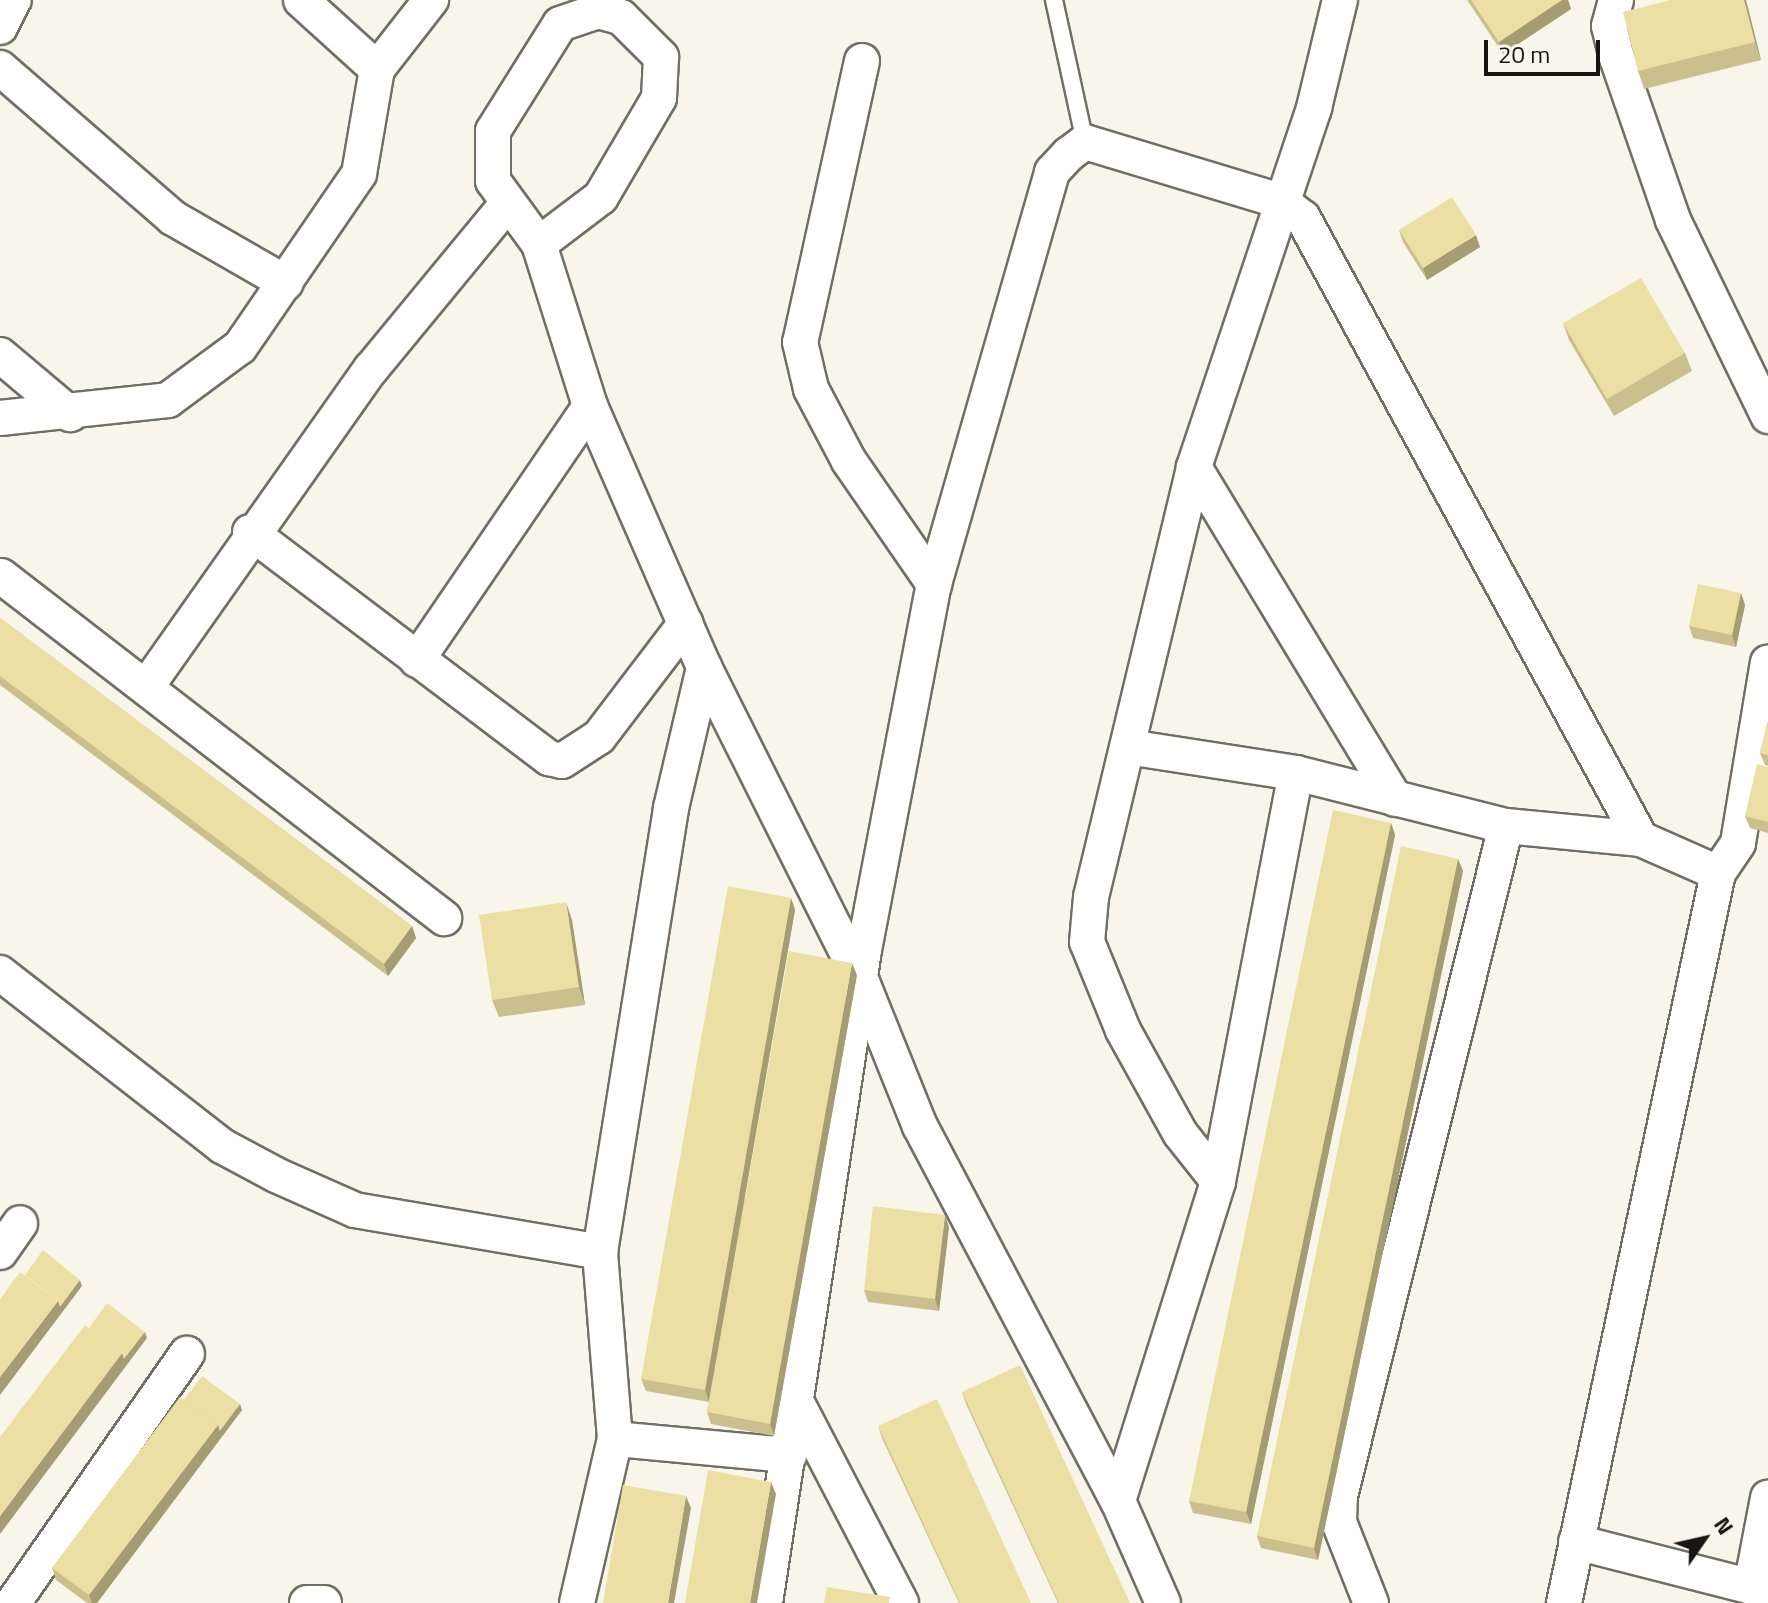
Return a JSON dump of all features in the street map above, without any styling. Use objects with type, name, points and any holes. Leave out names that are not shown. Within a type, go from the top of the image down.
[{"type":"street","points":[[301,0],[377,69]]},
{"type":"street","points":[[0,418],[118,410],[188,391],[240,347],[359,174],[377,69],[431,0]]},
{"type":"street","points":[[1218,1181],[1153,1087],[1087,942],[1096,863],[1128,747],[1194,467],[1281,201],[1340,0]]},
{"type":"street","points":[[1616,0],[1609,26],[1617,58],[1673,220],[1768,416]]},
{"type":"street","points":[[539,244],[601,197],[659,98],[661,57],[621,17],[576,13],[515,86],[489,156],[506,205],[539,244],[590,406],[704,667],[862,982],[920,1126],[1118,1501],[1163,1603]]},
{"type":"street","points":[[862,61],[800,342],[811,389],[849,461],[934,584]]},
{"type":"street","points":[[0,68],[173,218],[286,283]]},
{"type":"street","points":[[765,1603],[862,982],[934,584],[1052,172],[1085,142],[1281,201],[1326,248],[1641,839]]},
{"type":"street","points":[[147,686],[250,532],[506,205]]},
{"type":"street","points":[[0,355],[70,414]]},
{"type":"street","points":[[417,660],[590,406]]},
{"type":"street","points":[[1194,467],[1395,799]]},
{"type":"street","points":[[250,532],[417,660],[562,761],[599,737],[686,623]]},
{"type":"street","points":[[1,576],[444,918]]},
{"type":"street","points":[[577,1603],[615,1439],[600,1252],[671,808],[704,667]]},
{"type":"street","points":[[1564,1603],[1718,873],[1753,846],[1767,682]]},
{"type":"street","points":[[1128,747],[1296,773],[1506,826],[1641,839],[1718,873]]},
{"type":"street","points":[[1118,1501],[1218,1181],[1296,773]]},
{"type":"street","points":[[1371,1603],[1339,1522],[1340,1496],[1506,826]]},
{"type":"street","points":[[0,973],[222,1146],[276,1175],[355,1210],[600,1252]]},
{"type":"street","points":[[0,1252],[20,1223]]},
{"type":"street","points":[[13,1603],[187,1354]]},
{"type":"street","points":[[798,1405],[901,1603]]},
{"type":"street","points":[[615,1439],[789,1455]]},
{"type":"street","points":[[1576,1542],[1759,1589],[1768,1498]]},
{"type":"street","points":[[307,1603],[324,1603]]},
{"type":"lane","points":[[1054,0],[1085,142]]},
{"type":"building","points":[[1471,0],[1562,0],[1499,42]]},
{"type":"building","points":[[1671,0],[1744,0],[1755,42],[1638,71],[1623,12]]},
{"type":"building","points":[[1452,197],[1476,235],[1423,268],[1399,230]]},
{"type":"building","points":[[1641,278],[1685,353],[1607,399],[1563,323]]},
{"type":"building","points":[[1698,584],[1741,593],[1732,635],[1689,626]]},
{"type":"building","points":[[0,618],[412,926],[384,964],[0,676]]},
{"type":"building","points":[[1768,721],[1768,755],[1760,753]]},
{"type":"building","points":[[1757,764],[1768,767],[1768,822],[1745,816]]},
{"type":"building","points":[[1333,810],[1391,823],[1246,1512],[1189,1501]]},
{"type":"building","points":[[1401,846],[1458,859],[1314,1548],[1257,1536]]},
{"type":"building","points":[[728,886],[791,898],[705,1390],[641,1379]]},
{"type":"building","points":[[566,902],[579,987],[492,1000],[479,915]]},
{"type":"building","points":[[789,951],[852,963],[770,1424],[707,1412]]},
{"type":"building","points":[[873,1206],[945,1215],[935,1299],[864,1290]]},
{"type":"building","points":[[43,1250],[80,1280],[60,1307],[58,1301],[25,1275]]},
{"type":"building","points":[[20,1272],[58,1301],[0,1377],[0,1299]]},
{"type":"building","points":[[107,1303],[145,1332],[124,1359],[122,1353],[89,1328]]},
{"type":"building","points":[[85,1325],[122,1353],[0,1516],[0,1437]]},
{"type":"building","points":[[1020,1365],[1130,1603],[1059,1603],[962,1392]]},
{"type":"building","points":[[202,1376],[240,1404],[220,1431],[218,1425],[184,1400]]},
{"type":"building","points":[[180,1397],[218,1425],[89,1595],[52,1568]]},
{"type":"building","points":[[937,1399],[1031,1603],[960,1603],[878,1426]]},
{"type":"building","points":[[708,1470],[771,1482],[750,1603],[685,1603]]},
{"type":"building","points":[[623,1485],[686,1496],[668,1603],[603,1603]]},
{"type":"building","points":[[827,1587],[890,1597],[889,1603],[824,1603]]}]
